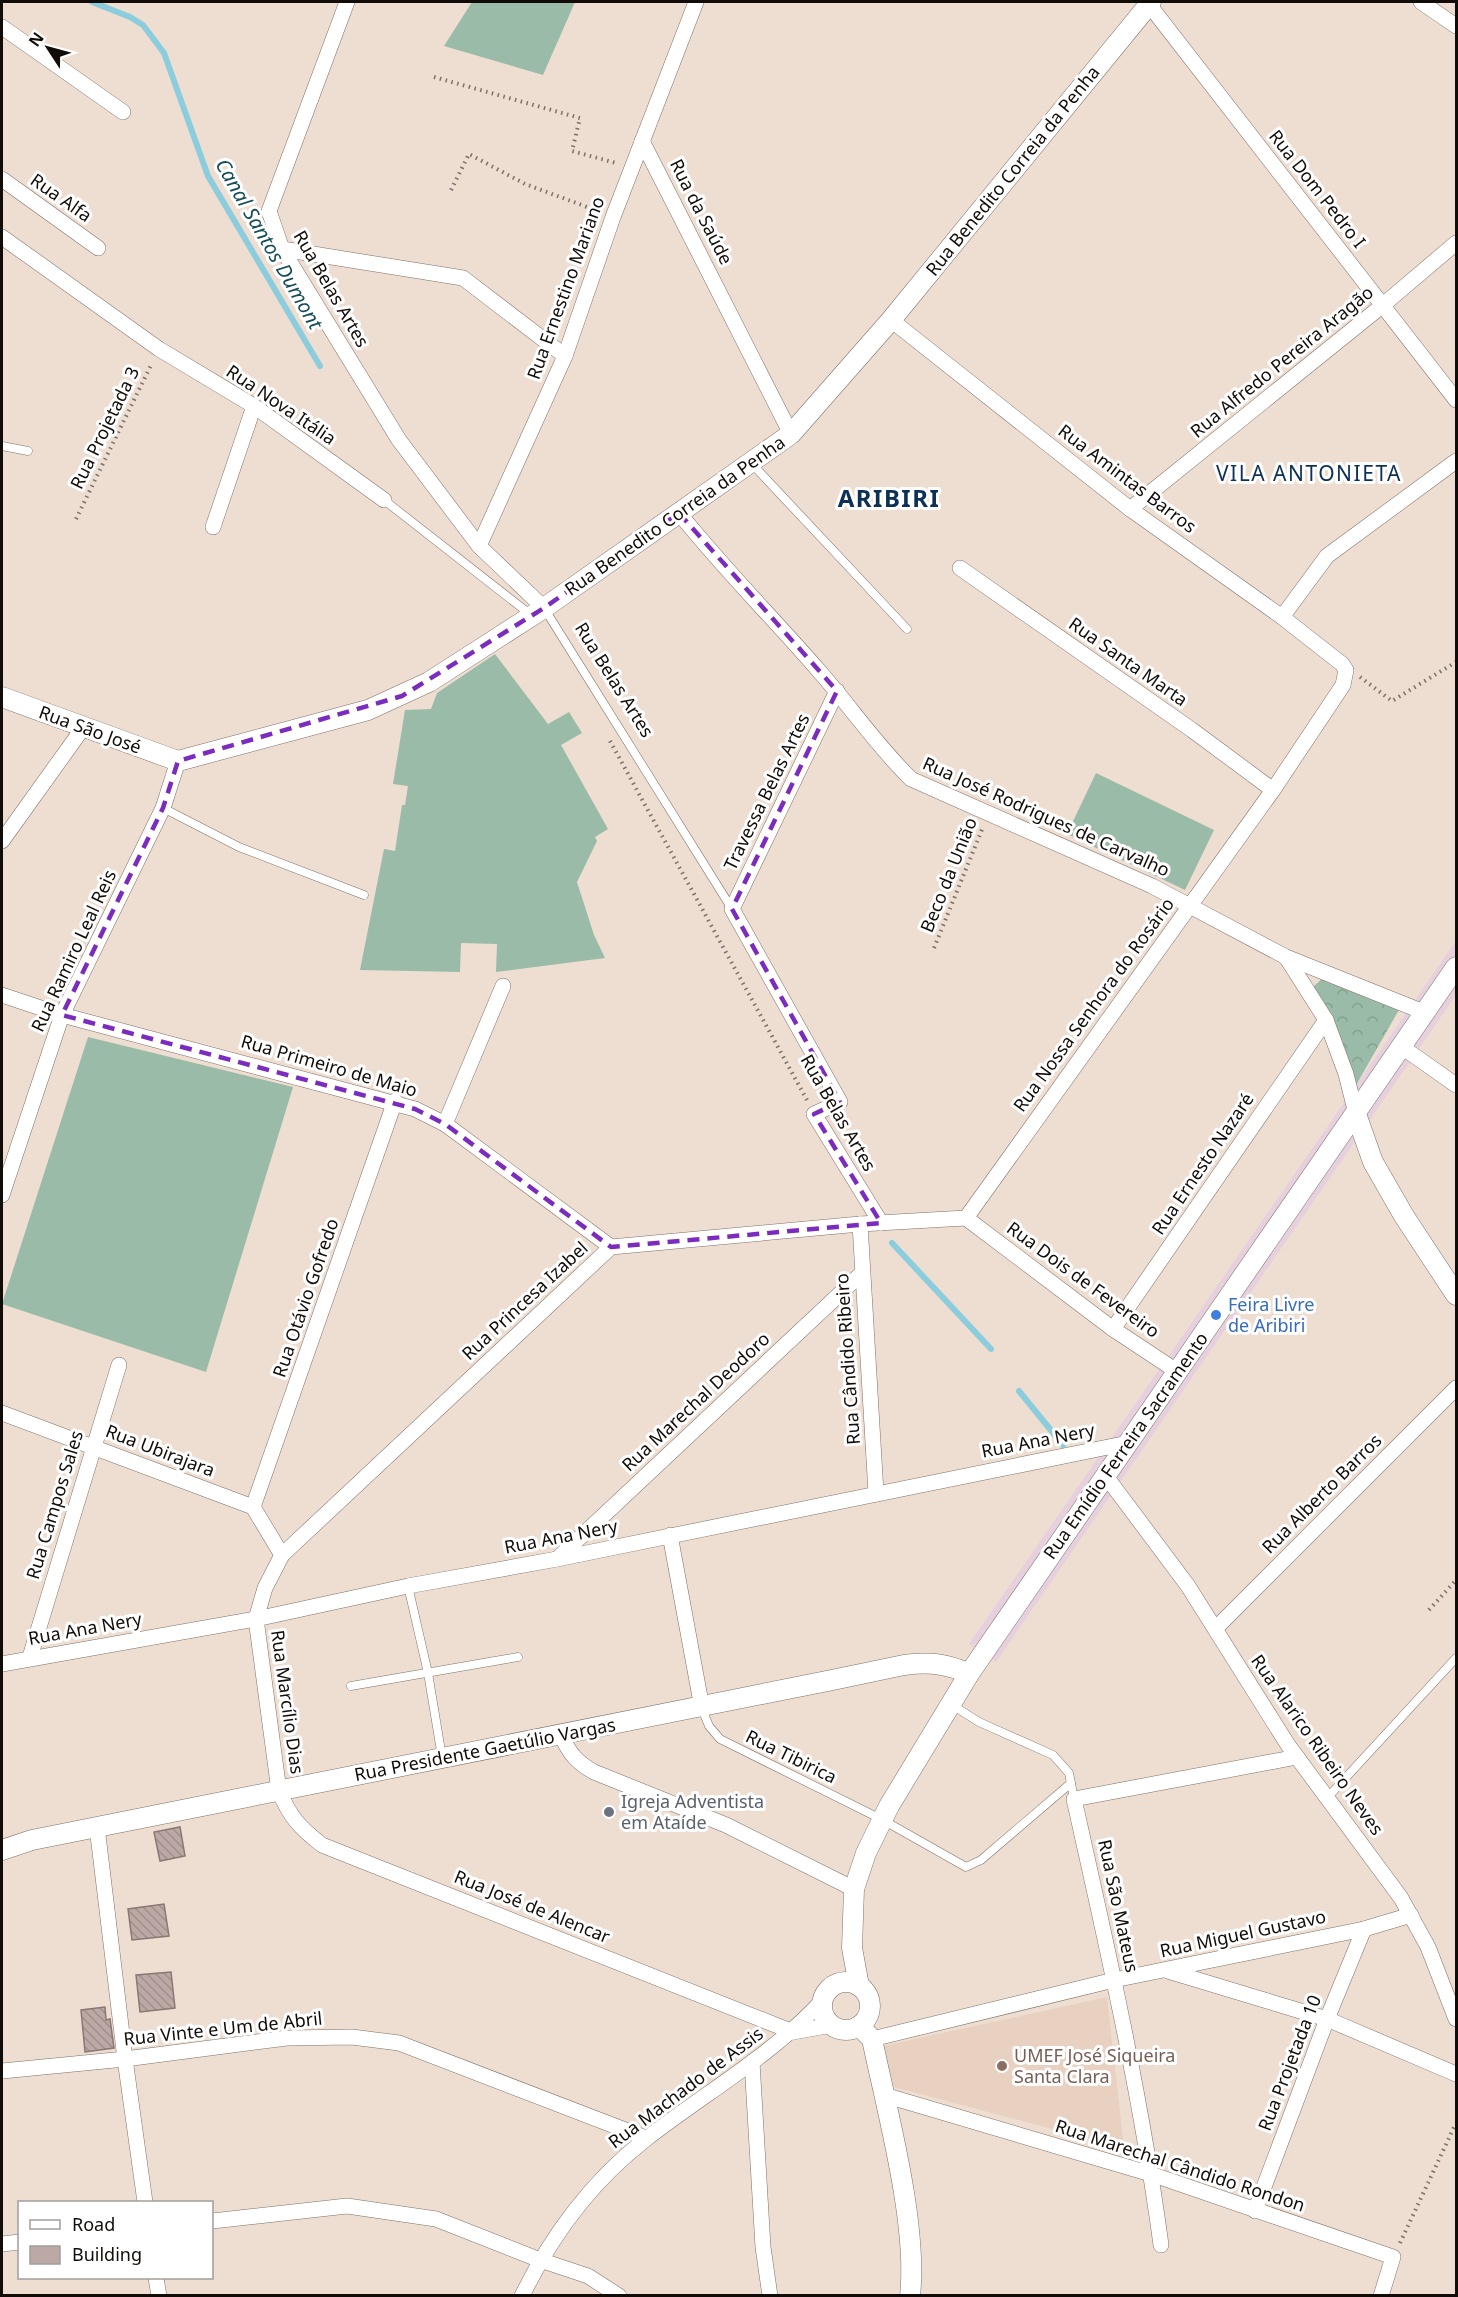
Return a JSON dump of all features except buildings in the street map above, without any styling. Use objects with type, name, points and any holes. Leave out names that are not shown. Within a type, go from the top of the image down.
[{"type":"street","name":"Rua Belas Artes","points":[[346,2],[269,211],[282,249],[399,441],[479,546],[538,612]]},
{"type":"street","points":[[642,141],[696,2]]},
{"type":"street","points":[[1421,2],[1456,26]]},
{"type":"street","name":"Rua Dom Pedro I","points":[[1149,3],[1456,400]]},
{"type":"street","name":"Rua Benedito Correia da Penha","points":[[178,761],[368,710],[429,682],[538,612],[791,434],[891,320],[1149,3]]},
{"type":"street","points":[[2,27],[123,112]]},
{"type":"street","name":"Rua Ernestino Mariano","points":[[479,546],[565,356],[642,141]]},
{"type":"street","name":"Rua da Saúde","points":[[642,141],[791,434]]},
{"type":"street","name":"Rua Alfa","points":[[2,180],[98,248]]},
{"type":"street","name":"Rua Nova Itália","points":[[2,237],[159,349],[254,406],[384,500]]},
{"type":"street","name":"Rua Alfredo Pereira Aragão","points":[[1130,509],[1383,306],[1456,243]]},
{"type":"street","points":[[282,249],[464,278],[565,356]]},
{"type":"street","name":"Rua Amintas Barros","points":[[891,320],[1130,509],[1282,617],[1342,664]]},
{"type":"street","points":[[213,527],[254,406]]},
{"type":"street","points":[[1282,617],[1327,555],[1456,461]]},
{"type":"street","name":"Rua José Rodrigues de Carvalho","points":[[679,513],[715,559],[757,600],[837,691],[893,762],[911,779],[989,812],[1190,905],[1286,957],[1426,1013]]},
{"type":"street","name":"Rua Santa Marta","points":[[960,568],[1273,790]]},
{"type":"street","name":"Rua Nossa Senhora do Rosário","points":[[966,1218],[1273,790],[1343,685],[1346,670],[1342,664]]},
{"type":"street","name":"Travessa Belas Artes","points":[[732,909],[837,691]]},
{"type":"street","name":"Rua São José","points":[[2,697],[178,761]]},
{"type":"street","points":[[2,841],[83,728]]},
{"type":"street","name":"Rua Ramiro Leal Reis","points":[[2,1195],[62,1014],[163,808],[178,761]]},
{"type":"street","name":"Rua Belas Artes","points":[[732,909],[840,1102],[814,1114],[881,1223]]},
{"type":"street","name":"Rua José Rodrigues de Carvalho","points":[[1286,957],[1326,1020],[1346,1074],[1356,1114]]},
{"type":"street","name":"Rua Emídio Ferreira Sacramento","points":[[859,1986],[852,1948],[854,1889],[881,1819],[969,1674],[1456,967]]},
{"type":"street","points":[[1310,994],[1310,982],[1313,976],[1319,972],[1328,972]]},
{"type":"street","points":[[445,1124],[503,986]]},
{"type":"street","name":"Rua Primeiro de Maio","points":[[2,995],[62,1014],[395,1101],[445,1124],[611,1247]]},
{"type":"street","name":"Rua Ernesto Nazaré","points":[[1113,1329],[1326,1020]]},
{"type":"street","points":[[1402,1047],[1456,1085]]},
{"type":"street","name":"Rua Otávio Gofredo","points":[[253,1508],[395,1101]]},
{"type":"street","points":[[1356,1114],[1373,1162],[1404,1216],[1456,1295]]},
{"type":"street","name":"Rua Princesa Izabel","points":[[256,1619],[265,1588],[282,1555],[611,1247],[860,1224],[966,1218]]},
{"type":"street","name":"Rua Dois de Fevereiro","points":[[966,1218],[1113,1329],[1178,1372]]},
{"type":"street","name":"Rua Cândido Ribeiro","points":[[860,1224],[861,1274],[876,1492]]},
{"type":"street","name":"Rua Marechal Deodoro","points":[[557,1558],[861,1274]]},
{"type":"street","name":"Rua Campos Sales","points":[[30,1658],[119,1365]]},
{"type":"street","name":"Rua Alberto Barros","points":[[1216,1628],[1456,1388]]},
{"type":"street","name":"Rua Ubirajara","points":[[2,1413],[253,1508]]},
{"type":"street","name":"Rua Ana Nery","points":[[2,1664],[256,1619],[408,1586],[1128,1443]]},
{"type":"street","name":"Rua Alarico Ribeiro Neves","points":[[1105,1475],[1188,1586],[1297,1757],[1411,1915],[1428,1947],[1456,2019]]},
{"type":"street","points":[[253,1508],[282,1555]]},
{"type":"street","points":[[670,1535],[702,1708]]},
{"type":"street","name":"Rua Marcílio Dias","points":[[256,1619],[279,1791]]},
{"type":"street","name":"Rua Presidente Gaetúlio Vargas","points":[[2,1850],[97,1827],[928,1662],[951,1665],[969,1674]]},
{"type":"street","points":[[562,1736],[567,1750],[578,1763],[594,1772],[726,1825],[854,1889]]},
{"type":"street","points":[[1074,1798],[1297,1757]]},
{"type":"street","name":"Rua José de Alencar","points":[[279,1791],[288,1814],[322,1845],[793,2032]]},
{"type":"street","name":"Rua São Mateus","points":[[1074,1798],[1114,1980],[1151,2174],[1161,2245]]},
{"type":"street","points":[[97,1827],[124,2059],[145,2201]]},
{"type":"street","name":"Rua Miguel Gustavo","points":[[865,2032],[1364,1929],[1411,1915]]},
{"type":"street","name":"Rua Projetada 10","points":[[1255,2211],[1326,2019],[1364,1929]]},
{"type":"street","name":"Rua Emídio Ferreira Sacramento","points":[[828,1994],[852,1948]]},
{"type":"street","points":[[1165,1970],[1326,2019],[1456,2074]]},
{"type":"street","points":[[865,2032],[846,2030],[832,2025],[824,2015],[828,1994],[846,1982],[859,1986],[867,1994],[870,2006],[865,2032],[884,2095],[908,2230],[910,2295]]},
{"type":"street","name":"Rua Machado de Assis","points":[[522,2295],[540,2260],[572,2214],[603,2178],[646,2138],[793,2032],[828,1994]]},
{"type":"street","name":"Rua Machado de Assis","points":[[793,2032],[832,2025]]},
{"type":"street","name":"Rua Vinte e Um de Abril","points":[[2,2071],[124,2059],[287,2038],[352,2037],[399,2043],[646,2138]]},
{"type":"street","points":[[752,2062],[763,2247],[770,2295]]},
{"type":"street","name":"Rua Marechal Cândido Rondon","points":[[884,2095],[1151,2174],[1393,2257]]},
{"type":"street","points":[[213,2221],[347,2205],[436,2218],[540,2260],[588,2276],[619,2295]]},
{"type":"street","points":[[2,2244],[18,2242]]},
{"type":"street","points":[[1380,2295],[1393,2257]]},
{"type":"street","points":[[156,2279],[159,2295]]},
{"type":"lane","points":[[2,446],[28,451]]},
{"type":"lane","points":[[751,464],[908,629]]},
{"type":"lane","name":"Rua Nova Itália","points":[[384,500],[538,612]]},
{"type":"lane","name":"Rua Belas Artes","points":[[538,612],[732,909]]},
{"type":"lane","points":[[163,808],[239,848],[364,895]]},
{"type":"lane","points":[[408,1586],[428,1674],[442,1757]]},
{"type":"lane","points":[[351,1686],[518,1657]]},
{"type":"lane","points":[[1327,1798],[1456,1658]]},
{"type":"lane","points":[[950,1704],[979,1722],[1053,1755],[1061,1761],[1071,1783],[1074,1798]]},
{"type":"lane","name":"Rua Tibirica","points":[[702,1708],[709,1726],[720,1739],[881,1819],[958,1864],[971,1866],[1071,1783]]},
{"type":"path","points":[[434,77],[580,118],[572,151],[632,167]]},
{"type":"path","points":[[451,190],[469,154],[525,184],[613,217]]},
{"type":"path","name":"Rua Projetada 3","points":[[76,519],[159,349]]},
{"type":"path","points":[[1342,664],[1392,701],[1456,663]]},
{"type":"path","name":"Rua Belas Artes","points":[[606,734],[814,1114]]},
{"type":"path","name":"Beco da União","points":[[934,948],[989,812]]},
{"type":"path","points":[[1429,1610],[1456,1580]]},
{"type":"path","points":[[1393,2257],[1456,2123]]},
{"type":"highlighted area","points":[[679,513],[837,691],[732,909],[840,1102],[814,1114],[881,1223],[611,1247],[445,1124],[415,1109],[62,1015],[163,808],[178,761],[402,696],[544,608]]},
{"type":"shaded area","name":"Feira Livre de Aribiri","points":[[1456,941],[1456,995],[996,1662],[969,1644]]},
{"type":"shaded area","name":"UMEF José Siqueira Santa Clara","points":[[1107,1997],[1124,2148],[894,2087],[883,2046]]},
{"type":"green space","points":[[472,2],[575,2],[543,75],[444,46]]},
{"type":"green space","points":[[495,654],[548,724],[569,712],[582,733],[561,745],[608,829],[595,837],[597,841],[577,882],[594,935],[605,958],[496,972],[497,944],[461,943],[460,972],[360,970],[384,849],[395,851],[402,805],[405,805],[408,786],[393,784],[405,710],[431,709],[437,693]]},
{"type":"green space","points":[[1096,773],[1214,830],[1185,890],[1067,834]]},
{"type":"green space","points":[[1325,976],[1400,1008],[1355,1087],[1313,987]]},
{"type":"green space","points":[[88,1037],[293,1087],[206,1372],[2,1304]]},
{"type":"waterway","name":"Canal Santos Dumont","points":[[92,2],[130,17],[143,25],[164,53],[208,176],[320,366]]},
{"type":"waterway","name":"Canal Santos Dumont","points":[[892,1243],[991,1349]]},
{"type":"waterway","name":"Canal Santos Dumont","points":[[1019,1391],[1063,1445]]},
{"type":"place","name":"Feira Livre de Aribiri","points":[[1216,1315]]},
{"type":"place","name":"Igreja Adventista em Ataíde","points":[[609,1812]]},
{"type":"place","name":"UMEF José Siqueira Santa Clara","points":[[1002,2066]]},
{"type":"district","name":"VILA ANTONIETA","points":[[1309,474]]},
{"type":"district","name":"ARIBIRI","points":[[889,499]]}]
